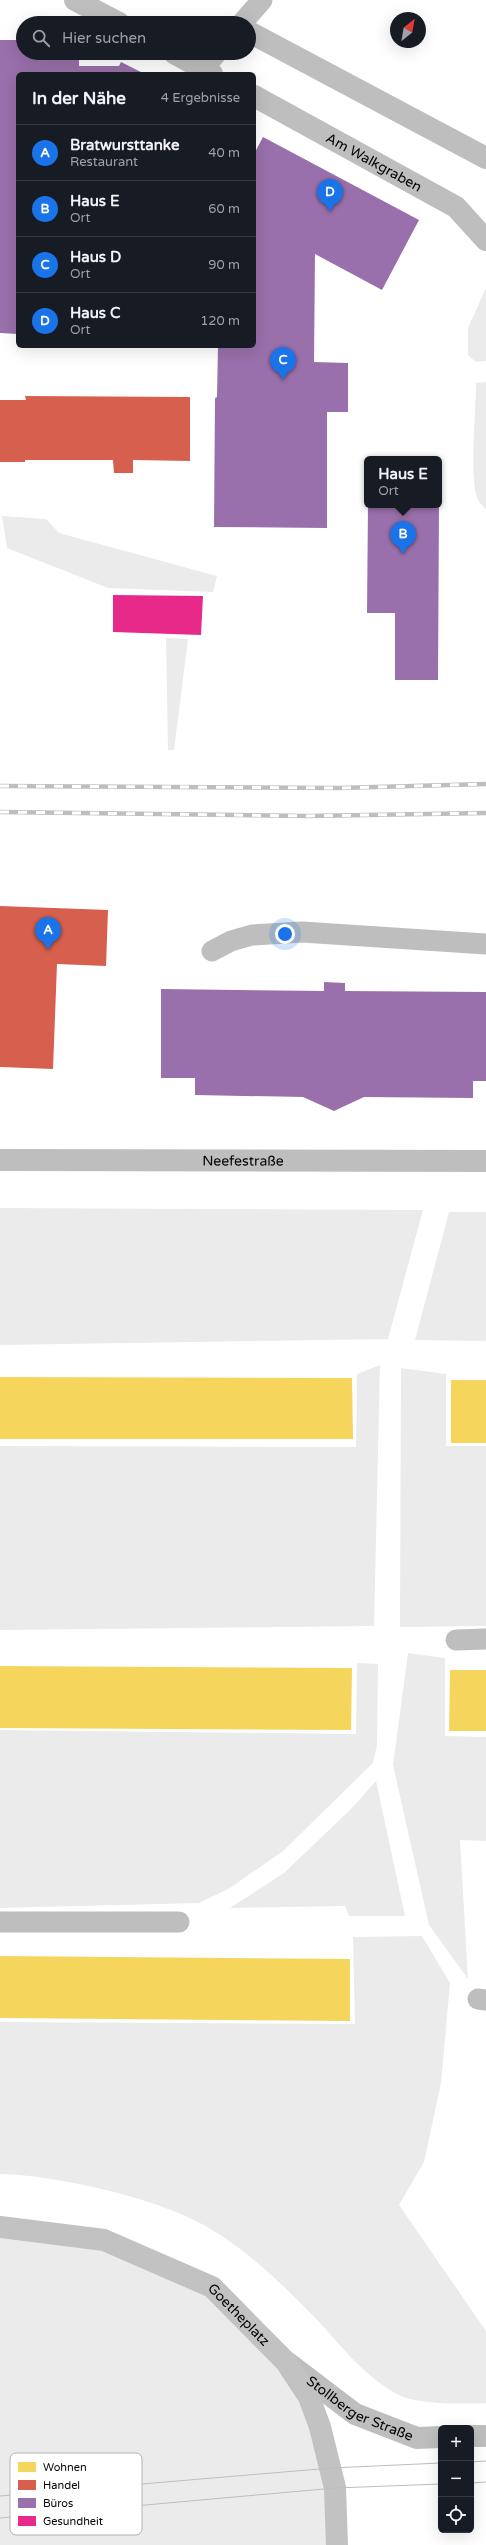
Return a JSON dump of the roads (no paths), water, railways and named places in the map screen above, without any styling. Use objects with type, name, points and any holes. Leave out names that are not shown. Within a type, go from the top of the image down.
[{"type":"main road","name":"Goetheplatz","points":[[0,2227],[104,2240],[212,2287],[286,2362],[309,2397],[326,2450],[335,2488],[337,2545]]},
{"type":"street","points":[[75,0],[106,16]]},
{"type":"street","points":[[256,36],[486,158]]},
{"type":"street","points":[[195,60],[210,65]]},
{"type":"street","name":"Am Walkgraben","points":[[256,97],[456,207],[486,240]]},
{"type":"street","name":"Neefestraße","points":[[0,1160],[486,1162]]},
{"type":"street","name":"Stollberger Straße","points":[[286,2362],[355,2414],[417,2438],[438,2437]]},
{"type":"street","points":[[474,2436],[486,2436]]},
{"type":"lane","points":[[248,16],[262,0]]},
{"type":"lane","points":[[212,951],[232,940],[252,935],[302,932],[486,944]]},
{"type":"lane","points":[[456,1640],[486,1639]]},
{"type":"lane","points":[[0,1922],[179,1922]]},
{"type":"tram line","points":[[474,2462],[486,2461]]},
{"type":"tram line","points":[[142,2484],[331,2468],[438,2463]]},
{"type":"tram line","points":[[474,2483],[486,2482]]},
{"type":"tram line","points":[[142,2505],[335,2488],[438,2484]]},
{"type":"tram line","points":[[0,2496],[10,2495]]},
{"type":"tram line","points":[[0,2518],[10,2517]]},
{"type":"railway","points":[[0,786],[339,788],[486,784]]},
{"type":"railway","points":[[0,812],[307,816],[486,813]]},
{"type":"place","name":"Haus C","points":[[330,212]]},
{"type":"place","name":"Haus D","points":[[283,380]]},
{"type":"place","name":"Haus E","points":[[403,554]]},
{"type":"place","name":"Bratwursttanke","points":[[48,950]]}]
